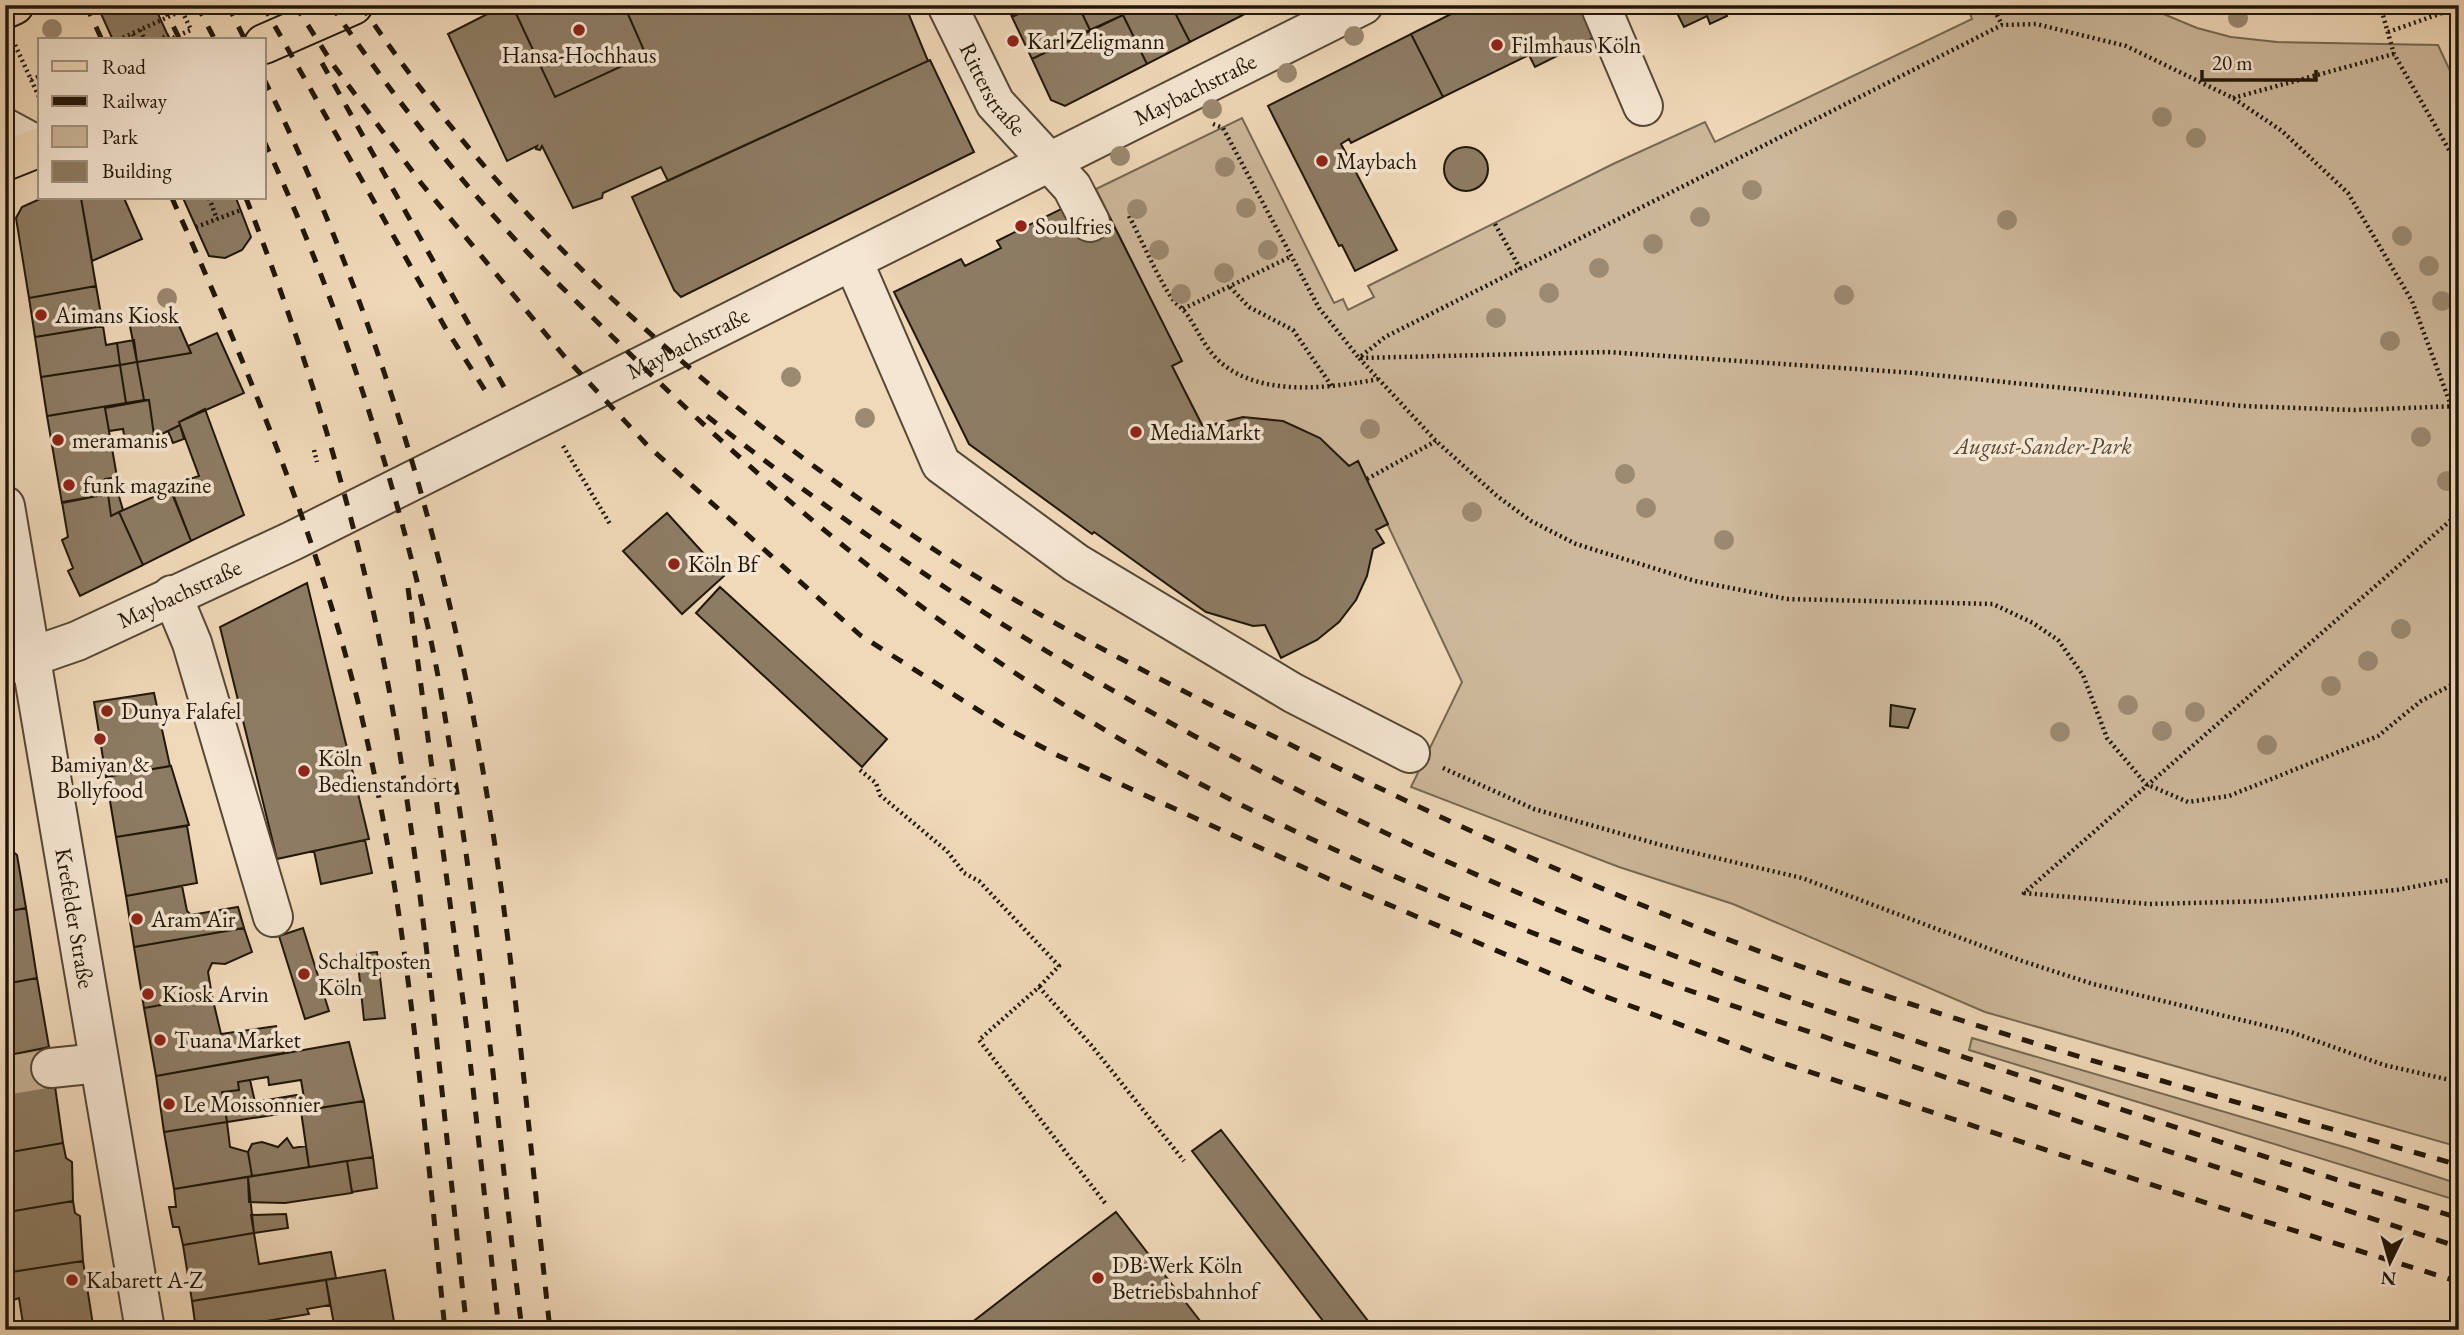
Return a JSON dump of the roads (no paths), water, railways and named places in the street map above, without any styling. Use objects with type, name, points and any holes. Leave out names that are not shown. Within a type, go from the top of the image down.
[{"type":"main road","points":[[266,43],[353,5]]},
{"type":"main road","points":[[5,161],[38,148]]},
{"type":"street","name":"Ritterstraße","points":[[947,5],[995,103],[1072,187],[1090,222]]},
{"type":"street","name":"Maybachstraße","points":[[17,662],[77,641],[292,541],[1050,164],[1363,5]]},
{"type":"street","points":[[1600,5],[1643,106]]},
{"type":"street","points":[[5,128],[38,146]]},
{"type":"street","points":[[853,261],[941,464],[1076,563],[1293,693],[1410,753]]},
{"type":"street","name":"Krefelder Straße","points":[[5,506],[17,662],[99,1063],[145,1330]]},
{"type":"street","points":[[172,595],[192,643],[273,917]]},
{"type":"street","points":[[51,1068],[99,1063]]},
{"type":"tunnel","points":[[5,1076],[51,1068]]},
{"type":"railway","points":[[86,5],[101,38]]},
{"type":"railway","points":[[163,5],[179,38]]},
{"type":"railway","points":[[197,5],[214,38]]},
{"type":"railway","points":[[228,5],[244,38]]},
{"type":"railway","points":[[263,5],[446,329],[488,395]]},
{"type":"railway","points":[[295,5],[334,66],[421,183],[564,356],[649,447],[860,635],[1008,729],[1059,756],[1331,880],[1596,993],[1780,1062],[2219,1207],[2459,1282]]},
{"type":"railway","points":[[331,5],[405,108],[485,206],[554,280],[693,415],[831,536],[903,593],[977,647],[1131,746],[1294,831],[1378,869],[1462,905],[1633,971],[2459,1247]]},
{"type":"railway","points":[[361,5],[420,88],[484,166],[553,241],[626,311],[702,378],[781,441],[863,501],[986,583],[1066,629],[1188,694],[1398,797],[1526,856],[1722,937],[1871,991],[2038,1044],[2459,1165]]},
{"type":"railway","points":[[322,63],[504,387]]},
{"type":"railway","points":[[266,83],[303,163],[372,337],[427,515],[450,606],[497,856],[550,1330]]},
{"type":"railway","points":[[266,145],[314,257],[358,378],[412,561],[432,644],[476,927],[522,1330]]},
{"type":"railway","points":[[173,200],[283,464],[330,601],[367,740],[395,886],[415,1034],[445,1330]]},
{"type":"railway","points":[[247,200],[313,387],[350,516],[381,646],[416,866],[467,1330]]},
{"type":"railway","points":[[707,416],[810,495],[917,569],[1027,639],[1140,706],[1255,768],[1490,881],[1663,952],[1825,1010],[2198,1135],[2459,1218]]},
{"type":"railway","points":[[408,588],[466,1023],[499,1330]]},
{"type":"place","name":"Hansa-Hochhaus","points":[[579,30]]},
{"type":"place","name":"Karl Zeligmann","points":[[1013,41]]},
{"type":"place","name":"Filmhaus Köln","points":[[1497,45]]},
{"type":"place","name":"Maybach","points":[[1322,161]]},
{"type":"place","name":"Soulfries","points":[[1021,226]]},
{"type":"place","name":"Aimans Kiosk","points":[[41,315]]},
{"type":"place","name":"MediaMarkt","points":[[1136,432]]},
{"type":"place","name":"meramanis","points":[[58,440]]},
{"type":"place","name":"funk magazine","points":[[69,485]]},
{"type":"place","name":"Köln Bf","points":[[674,564]]},
{"type":"place","name":"Dunya Falafel","points":[[107,711]]},
{"type":"place","name":"Bamiyan & Bollyfood","points":[[100,739]]},
{"type":"place","name":"Köln Bedienstandort","points":[[304,771]]},
{"type":"place","name":"Aram Air","points":[[137,919]]},
{"type":"place","name":"Schaltposten Köln","points":[[304,974]]},
{"type":"place","name":"Kiosk Arvin","points":[[148,994]]},
{"type":"place","name":"Tuana Market","points":[[160,1040]]},
{"type":"place","name":"Le Moissonnier","points":[[169,1104]]},
{"type":"place","name":"DB-Werk Köln Betriebsbahnhof","points":[[1098,1278]]},
{"type":"place","name":"Kabarett A-Z","points":[[72,1280]]},
{"type":"park label","name":"August-Sander-Park","points":[[2043,446]]}]
